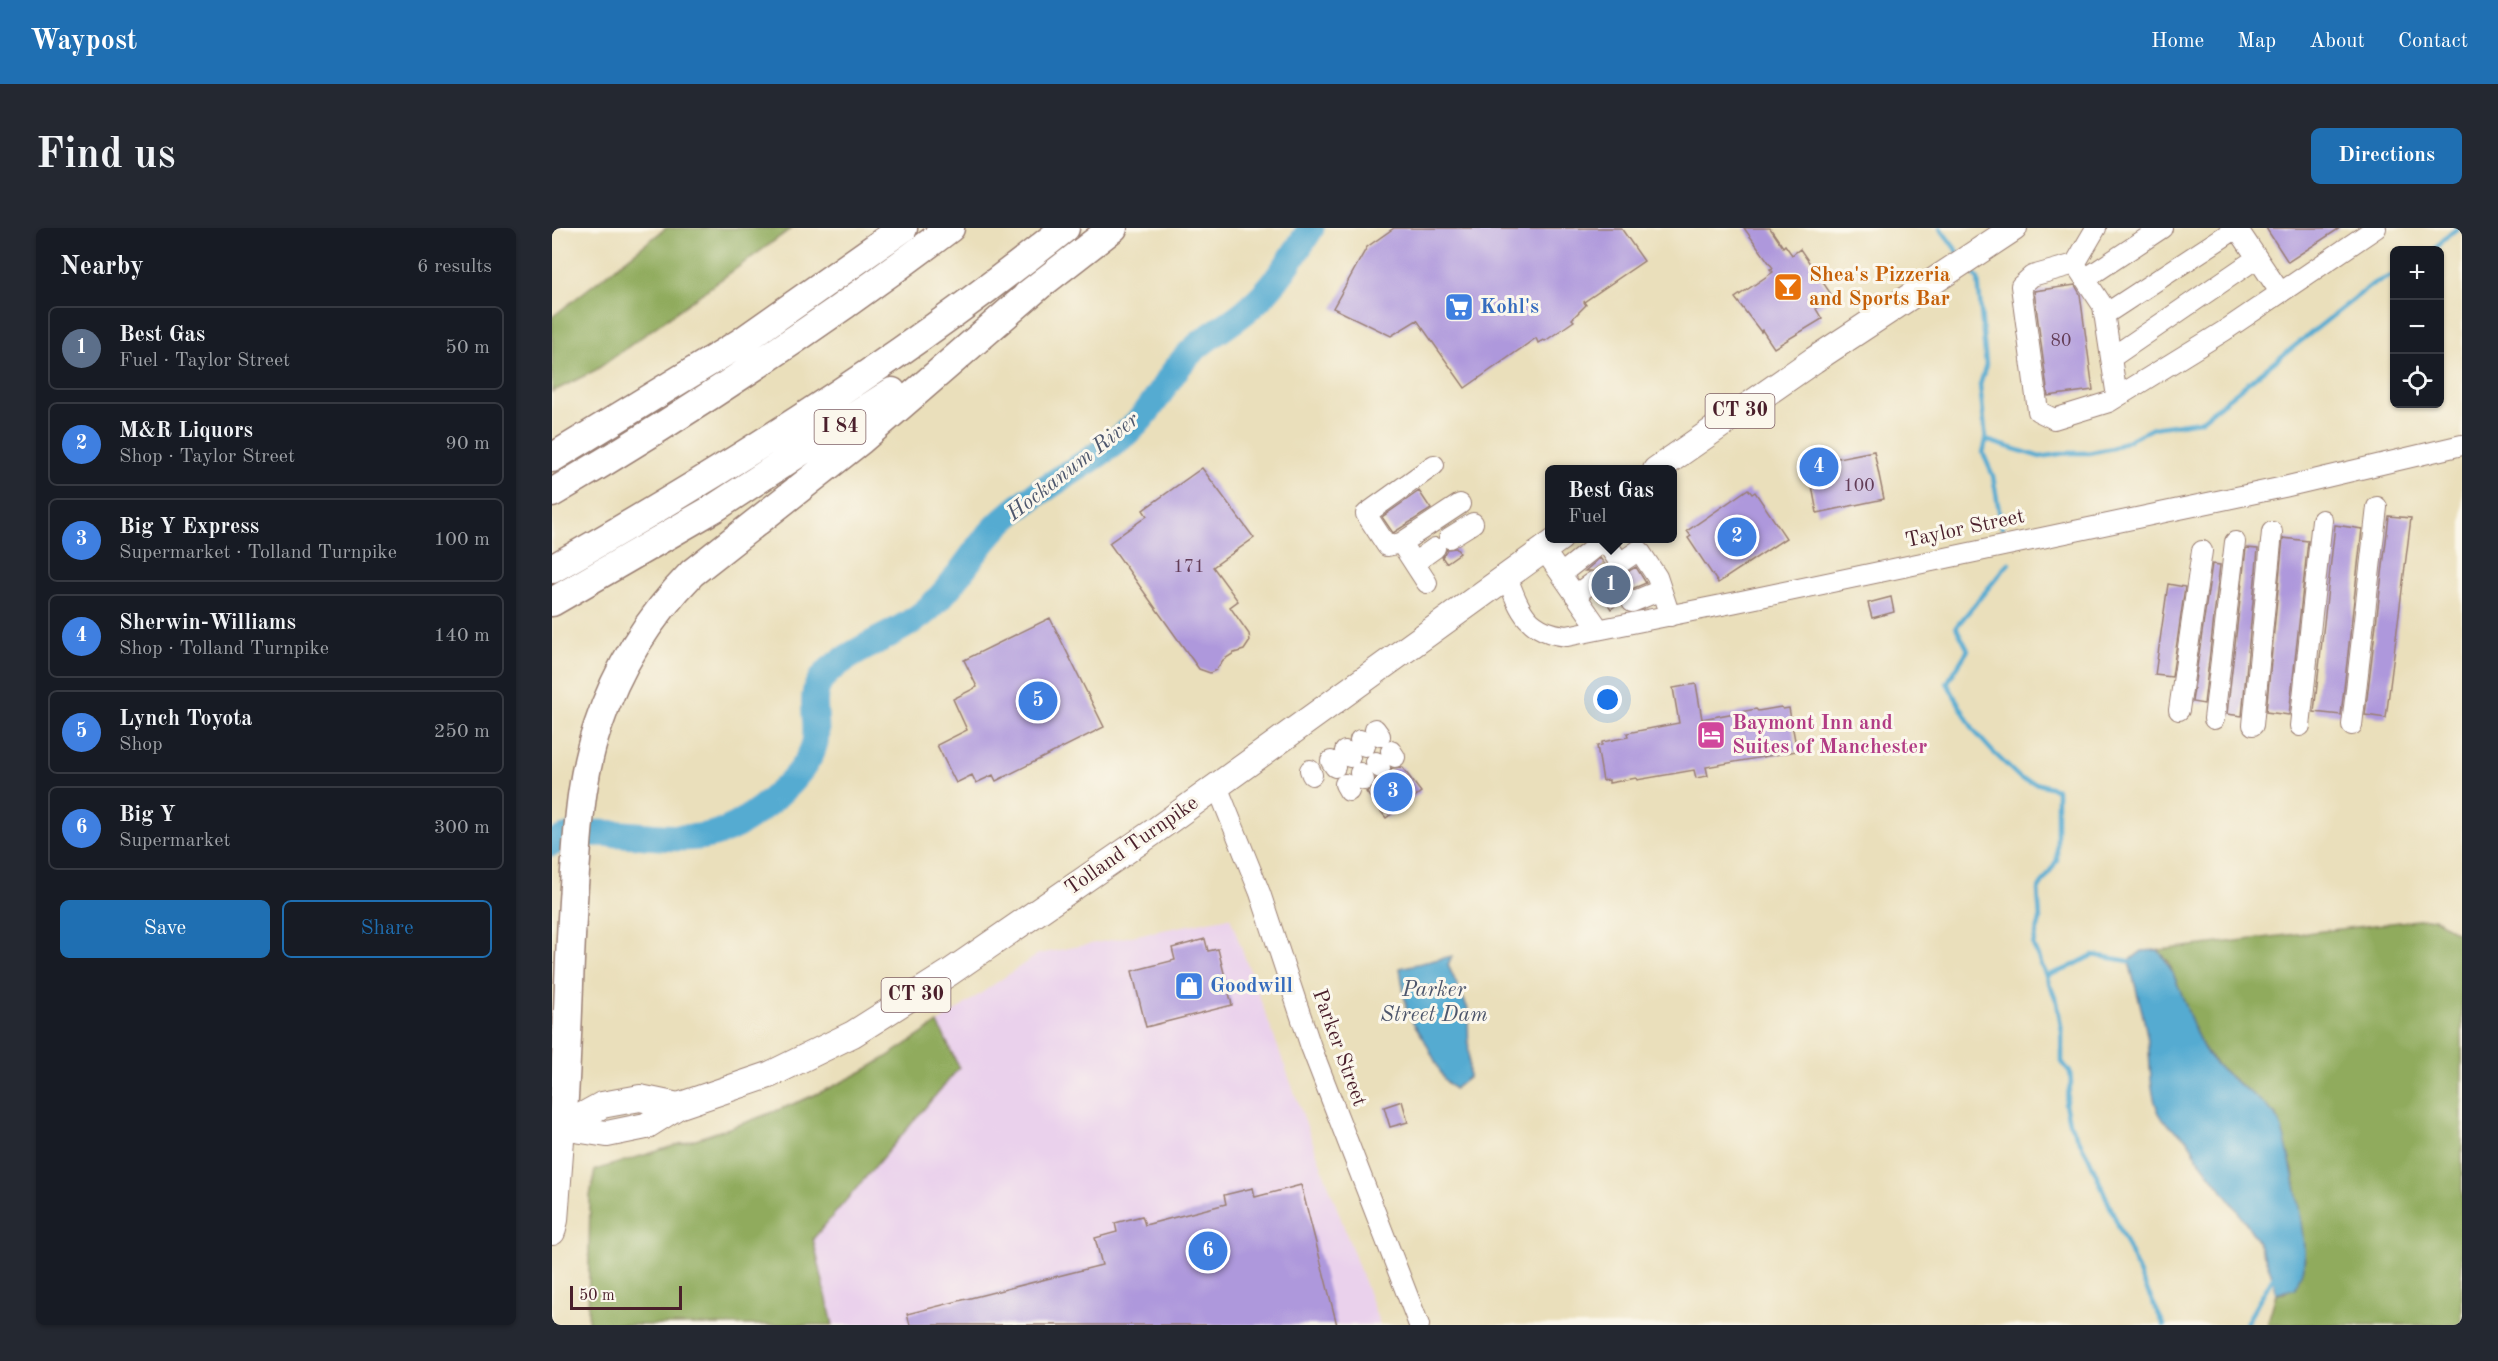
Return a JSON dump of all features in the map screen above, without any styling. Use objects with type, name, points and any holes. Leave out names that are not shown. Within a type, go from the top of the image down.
[{"type":"highway","points":[[552,459],[740,343],[903,228]]},
{"type":"highway","points":[[552,493],[766,360],[950,228]]},
{"type":"highway","points":[[552,569],[697,485],[820,406],[930,330],[1065,228]]},
{"type":"highway","name":"I 84","points":[[552,602],[672,533],[811,447],[919,374],[1113,228]]},
{"type":"highway","points":[[557,1128],[581,799],[592,746],[612,689],[645,629],[679,586],[711,556],[861,440],[1041,284]]},
{"type":"main road","name":"CT 30","points":[[1663,465],[1814,360],[2014,228]]},
{"type":"main road","name":"Tolland Turnpike","points":[[557,1128],[607,1134],[645,1126],[678,1106],[769,1075],[836,1044],[871,1024],[982,951],[1217,786],[1552,544]]},
{"type":"main road","points":[[552,1232],[555,1220],[557,1128]]},
{"type":"street","points":[[2080,272],[2096,228]]},
{"type":"street","points":[[2162,228],[2080,272],[2032,276],[2021,286],[2038,411],[2054,419],[2109,402],[2224,331],[2376,228]]},
{"type":"street","points":[[2104,315],[2236,228],[2280,292]]},
{"type":"street","points":[[2111,358],[2257,258]]},
{"type":"street","points":[[2080,272],[2103,306],[2117,397]]},
{"type":"street","name":"Taylor Street","points":[[1507,577],[1516,602],[1531,624],[1548,634],[1567,636],[2284,487],[2462,445]]},
{"type":"street","points":[[1434,465],[1366,514],[1387,546],[1401,543],[1460,504]]},
{"type":"street","points":[[2352,725],[2377,507]]},
{"type":"street","points":[[2300,726],[2322,520]]},
{"type":"street","points":[[1414,563],[1473,523]]},
{"type":"street","points":[[2253,725],[2272,532]]},
{"type":"street","points":[[2214,719],[2235,542]]},
{"type":"street","points":[[1401,543],[1427,583]]},
{"type":"street","points":[[1552,544],[1568,585],[1599,629]]},
{"type":"street","points":[[1568,585],[1608,554],[1639,550],[1657,577],[1670,616]]},
{"type":"street","points":[[2179,711],[2202,551]]},
{"type":"street","points":[[1568,585],[1590,578]]},
{"type":"street","points":[[1632,603],[1661,590]]},
{"type":"street","name":"Parker Street","points":[[1217,786],[1260,893],[1311,1047],[1419,1325]]},
{"type":"shaded area","points":[[1230,917],[1380,1325],[833,1325],[813,1239],[959,1068],[938,1023],[1038,954]]},
{"type":"green space","points":[[666,228],[792,228],[596,370],[552,392],[552,317]]},
{"type":"green space","points":[[2434,918],[2462,936],[2462,1325],[2267,1325],[2276,1294],[2285,1293],[2305,1261],[2293,1171],[2277,1116],[2219,1067],[2206,1052],[2191,1025],[2169,962],[2158,950]]},
{"type":"green space","points":[[938,1023],[959,1068],[813,1239],[833,1325],[588,1325],[590,1196],[595,1170],[733,1127],[800,1101],[865,1070]]},
{"type":"water","points":[[2158,950],[2173,973],[2198,1037],[2211,1059],[2228,1076],[2267,1106],[2280,1124],[2295,1186],[2304,1250],[2303,1269],[2296,1288],[2276,1294],[2272,1275],[2256,1238],[2197,1157],[2188,1140],[2168,1124],[2159,1113],[2152,1087],[2146,1031],[2129,961],[2142,951]]},
{"type":"water","name":"Parker Street Dam","points":[[1452,956],[1448,965],[1468,1009],[1469,1077],[1454,1089],[1444,1079],[1424,1039],[1407,1013],[1400,968]]},
{"type":"building","name":"Kohl's","points":[[1394,228],[1621,228],[1644,261],[1584,302],[1586,305],[1572,319],[1574,321],[1545,341],[1538,343],[1536,338],[1465,388],[1417,320],[1391,336],[1333,308],[1367,247]]},
{"type":"building","name":"Shea's Pizzeria and Sports Bar","points":[[1744,228],[1770,228],[1783,247],[1785,245],[1792,255],[1800,249],[1833,297],[1816,309],[1822,319],[1774,348],[1735,298],[1773,272],[1770,269],[1773,268]]},
{"type":"building","points":[[2266,228],[2340,228],[2288,262]]},
{"type":"building","points":[[2075,285],[2080,294],[2093,390],[2048,396],[2034,291]]},
{"type":"building","points":[[1874,451],[1884,499],[1817,513],[1808,464]]},
{"type":"building","points":[[1202,468],[1254,538],[1213,567],[1238,601],[1230,607],[1249,634],[1250,641],[1244,650],[1223,660],[1216,670],[1210,673],[1199,669],[1109,543],[1147,516],[1143,510]]},
{"type":"building","points":[[1748,489],[1752,494],[1755,492],[1786,538],[1718,583],[1688,538],[1691,536],[1687,531]]},
{"type":"building","points":[[1419,491],[1431,509],[1393,533],[1382,517]]},
{"type":"building","points":[[2389,516],[2411,518],[2386,718],[2365,715]]},
{"type":"building","points":[[2335,525],[2362,529],[2341,715],[2314,712]]},
{"type":"building","points":[[2283,538],[2308,541],[2289,715],[2266,712]]},
{"type":"building","points":[[1456,548],[1460,553],[1446,563],[1442,557],[1447,549]]},
{"type":"building","points":[[2246,548],[2258,549],[2242,716],[2227,714]]},
{"type":"building","points":[[1600,558],[1612,574],[1621,575],[1636,567],[1646,583],[1627,591],[1622,595],[1620,602],[1611,609],[1600,592],[1604,586],[1603,575],[1597,571],[1585,571]]},
{"type":"building","points":[[2212,564],[2220,565],[2204,704],[2192,702]]},
{"type":"building","points":[[2168,584],[2185,587],[2172,677],[2155,675]]},
{"type":"building","points":[[1891,597],[1894,612],[1872,618],[1868,603]]},
{"type":"building","points":[[1050,618],[1104,727],[996,781],[993,775],[976,783],[972,775],[956,783],[937,745],[967,730],[953,699],[977,687],[964,660]]},
{"type":"building","name":"Baymont Inn and Suites of Manchester","points":[[1696,684],[1702,719],[1756,709],[1758,711],[1789,708],[1797,751],[1706,767],[1708,776],[1696,778],[1694,770],[1637,780],[1636,778],[1609,783],[1609,780],[1603,781],[1597,746],[1602,745],[1602,742],[1628,737],[1627,733],[1679,723],[1673,688]]},
{"type":"building","points":[[1402,767],[1421,792],[1386,818],[1366,792],[1374,787],[1376,779],[1386,778],[1392,768]]},
{"type":"building","name":"Goodwill","points":[[1205,939],[1208,951],[1218,949],[1232,1005],[1146,1027],[1132,971],[1175,960],[1172,948]]},
{"type":"building","points":[[1402,1101],[1408,1122],[1390,1127],[1384,1107]]},
{"type":"building","points":[[1301,1185],[1337,1325],[910,1325],[907,1314],[1102,1265],[1095,1238],[1117,1232],[1115,1223],[1142,1216],[1145,1225],[1226,1204],[1224,1195],[1253,1188],[1255,1197]]},
{"type":"waterway","name":"Hockanum River","points":[[552,843],[574,836],[597,833],[692,838],[715,834],[737,825],[760,810],[784,789],[811,754],[816,732],[815,695],[822,678],[841,661],[921,615],[944,592],[984,541],[1007,517],[1038,493],[1104,450],[1135,425],[1184,359],[1266,292],[1311,228]]},
{"type":"waterway","points":[[1940,228],[1960,255]]},
{"type":"waterway","points":[[2438,246],[2449,234],[2459,228]]},
{"type":"waterway","points":[[1969,267],[1978,279],[1986,365],[1980,385],[1986,440],[2040,457],[2066,453],[2088,453],[2113,448],[2153,428],[2200,421],[2374,283],[2390,277]]},
{"type":"waterway","points":[[1986,440],[1983,453],[1993,476],[2002,528]]},
{"type":"waterway","points":[[2009,563],[1956,627],[1968,650],[1947,683],[1974,731],[2021,779],[2057,789],[2057,860],[2038,890],[2040,920],[2033,945],[2057,1002],[2062,1032],[2062,1062],[2070,1072],[2071,1083],[2065,1104],[2069,1122],[2089,1158],[2164,1325]]},
{"type":"waterway","points":[[2048,975],[2066,969],[2093,955],[2129,961]]},
{"type":"waterway","points":[[2245,1325],[2273,1277]]},
{"type":"tunnel","points":[[1593,582],[1609,570]]},
{"type":"place","name":"Shea's Pizzeria and Sports Bar","points":[[1788,287]]},
{"type":"place","name":"Kohl's","points":[[1459,307]]},
{"type":"place","name":"Sherwin-Williams","points":[[1819,467]]},
{"type":"place","name":"M&R Liquors","points":[[1737,537]]},
{"type":"place","name":"Best Gas","points":[[1611,585]]},
{"type":"place","name":"Lynch Toyota","points":[[1038,701]]},
{"type":"place","name":"Baymont Inn and Suites of Manchester","points":[[1711,735]]},
{"type":"place","name":"Big Y Express","points":[[1393,792]]},
{"type":"place","name":"Goodwill","points":[[1189,986]]},
{"type":"place","name":"Big Y","points":[[1208,1251]]}]
